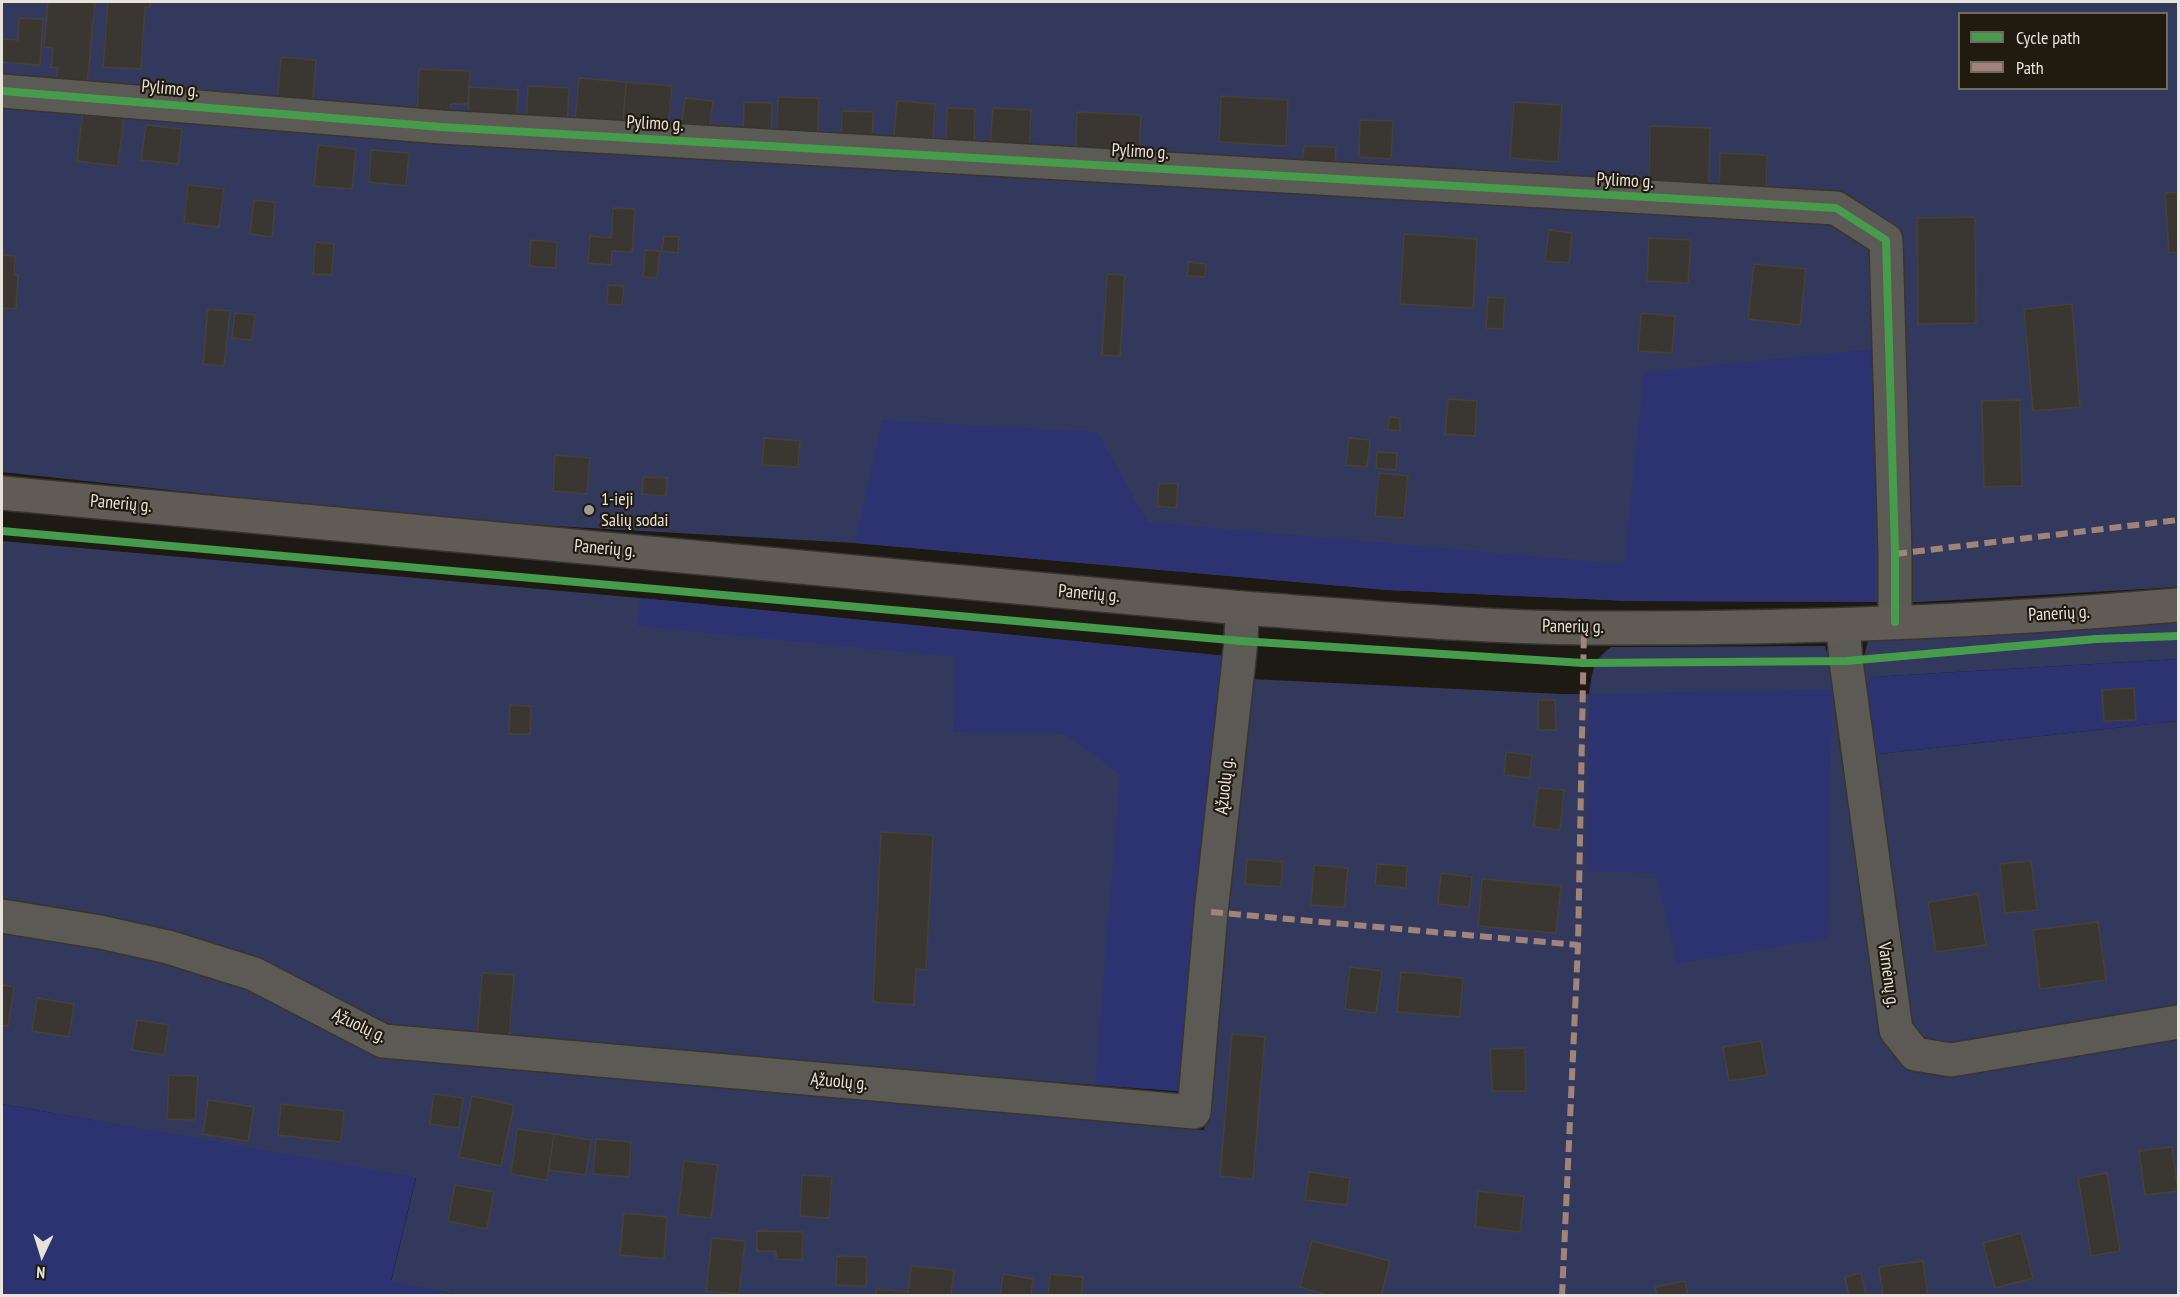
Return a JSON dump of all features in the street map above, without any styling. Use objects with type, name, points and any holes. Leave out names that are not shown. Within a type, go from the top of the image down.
[{"type":"main road","name":"Panerių g.","points":[[2,493],[1242,608],[1441,622],[1584,628],[1843,625],[2109,611],[2178,605]]},
{"type":"street","name":"Pylimo g.","points":[[2,90],[441,127],[1836,208],[1886,240],[1895,622]]},
{"type":"street","name":"Ąžuolų g.","points":[[2,916],[100,932],[168,947],[254,974],[383,1041],[1194,1112],[1211,912],[1241,641],[1242,608]]},
{"type":"street","name":"Varnėnų g.","points":[[1843,625],[1847,673],[1896,1030],[1915,1054],[1951,1060],[2178,1022]]},
{"type":"shaded area","points":[[2,2],[2178,2],[2178,587],[1920,602],[1629,601],[1388,590],[855,543],[447,520],[2,472]]},
{"type":"shaded area","points":[[1875,349],[1875,602],[1629,601],[1388,590],[855,543],[882,420],[1097,432],[1148,522],[1624,564],[1644,372]]},
{"type":"shaded area","points":[[2,541],[640,598],[1226,656],[1179,1091],[391,1034],[2,907]]},
{"type":"shaded area","points":[[640,598],[1226,656],[1179,1091],[1095,1085],[1120,774],[1065,734],[953,732],[955,657],[638,626]]},
{"type":"shaded area","points":[[2178,621],[2178,659],[1871,677],[1865,690],[1859,675],[1868,641]]},
{"type":"shaded area","points":[[1825,646],[1833,671],[1832,689],[1884,1032],[1892,1049],[2178,1032],[2178,1295],[459,1295],[391,1282],[416,1178],[2,1104],[2,925],[87,940],[246,984],[381,1049],[1204,1130],[1251,679],[1589,694],[1596,662],[1611,647]]},
{"type":"shaded area","points":[[2178,659],[2178,721],[1870,755],[1865,690],[1871,677]]},
{"type":"shaded area","points":[[1832,689],[1828,938],[1677,964],[1656,873],[1588,871],[1589,694]]},
{"type":"shaded area","points":[[2178,721],[2178,1011],[1953,1048],[1926,1040],[1908,1024],[1870,755]]},
{"type":"shaded area","points":[[2,1104],[416,1177],[391,1281],[459,1295],[2,1295]]},
{"type":"building","points":[[48,2],[95,2],[87,85],[56,81],[58,68],[51,67],[53,48],[44,47]]},
{"type":"building","points":[[108,2],[150,2],[150,7],[145,7],[141,69],[103,67]]},
{"type":"building","points":[[19,18],[43,19],[40,65],[2,62],[2,39],[18,40]]},
{"type":"building","points":[[281,57],[316,60],[312,107],[277,104]]},
{"type":"building","points":[[419,69],[470,71],[468,104],[451,104],[450,118],[417,116]]},
{"type":"building","points":[[579,78],[626,82],[622,136],[574,132]]},
{"type":"building","points":[[626,82],[672,86],[667,140],[622,136]]},
{"type":"building","points":[[528,86],[569,88],[567,128],[526,126]]},
{"type":"building","points":[[469,87],[518,90],[516,128],[468,126]]},
{"type":"building","points":[[1221,96],[1288,100],[1286,146],[1219,142]]},
{"type":"building","points":[[778,97],[819,98],[817,147],[776,145]]},
{"type":"building","points":[[685,98],[713,101],[709,133],[681,130]]},
{"type":"building","points":[[897,101],[935,104],[932,153],[893,150]]},
{"type":"building","points":[[744,102],[772,103],[771,142],[743,142]]},
{"type":"building","points":[[1514,102],[1562,105],[1558,162],[1510,158]]},
{"type":"building","points":[[947,108],[975,109],[974,147],[946,145]]},
{"type":"building","points":[[993,108],[1031,110],[1029,151],[990,148]]},
{"type":"building","points":[[83,110],[124,115],[118,166],[77,161]]},
{"type":"building","points":[[842,111],[873,112],[872,149],[841,148]]},
{"type":"building","points":[[1077,112],[1141,115],[1139,157],[1075,154]]},
{"type":"building","points":[[1360,120],[1393,121],[1391,159],[1359,157]]},
{"type":"building","points":[[146,125],[182,129],[178,164],[141,160]]},
{"type":"building","points":[[1650,126],[1710,128],[1709,185],[1649,184]]},
{"type":"building","points":[[318,145],[356,149],[352,189],[314,186]]},
{"type":"building","points":[[1304,146],[1336,147],[1335,168],[1302,166]]},
{"type":"building","points":[[371,150],[409,153],[406,186],[369,182]]},
{"type":"building","points":[[1720,153],[1767,155],[1766,195],[1719,192]]},
{"type":"building","points":[[188,185],[224,189],[219,227],[184,223]]},
{"type":"building","points":[[2178,192],[2178,252],[2169,253],[2165,193]]},
{"type":"building","points":[[254,200],[275,202],[272,237],[250,234]]},
{"type":"building","points":[[613,208],[635,209],[632,252],[612,251],[611,265],[588,263],[590,236],[611,238]]},
{"type":"building","points":[[1975,217],[1976,323],[1918,324],[1917,218]]},
{"type":"building","points":[[1549,230],[1572,233],[1569,263],[1545,261]]},
{"type":"building","points":[[1404,234],[1477,239],[1473,308],[1400,304]]},
{"type":"building","points":[[664,236],[679,237],[678,253],[662,251]]},
{"type":"building","points":[[1649,238],[1691,240],[1688,283],[1647,281]]},
{"type":"building","points":[[531,240],[557,242],[556,268],[529,266]]},
{"type":"building","points":[[315,242],[334,244],[332,275],[313,274]]},
{"type":"building","points":[[645,250],[660,251],[657,278],[643,277]]},
{"type":"building","points":[[2,255],[15,256],[14,275],[18,275],[16,309],[2,308]]},
{"type":"building","points":[[1188,262],[1206,264],[1205,277],[1187,276]]},
{"type":"building","points":[[1754,264],[1806,269],[1800,325],[1748,319]]},
{"type":"building","points":[[1107,274],[1125,275],[1120,356],[1102,355]]},
{"type":"building","points":[[608,285],[624,286],[622,305],[607,304]]},
{"type":"building","points":[[1488,297],[1505,298],[1503,329],[1486,328]]},
{"type":"building","points":[[2072,304],[2080,407],[2033,411],[2024,309]]},
{"type":"building","points":[[208,309],[230,311],[224,366],[203,364]]},
{"type":"building","points":[[235,313],[255,315],[252,340],[232,338]]},
{"type":"building","points":[[1641,313],[1675,316],[1672,353],[1638,351]]},
{"type":"building","points":[[1448,399],[1477,401],[1475,436],[1445,434]]},
{"type":"building","points":[[2020,400],[2022,486],[1984,487],[1982,401]]},
{"type":"building","points":[[1389,417],[1400,418],[1400,431],[1388,430]]},
{"type":"building","points":[[764,438],[800,441],[798,467],[762,465]]},
{"type":"building","points":[[1349,438],[1370,440],[1367,467],[1346,465]]},
{"type":"building","points":[[1377,452],[1397,453],[1396,470],[1376,468]]},
{"type":"building","points":[[555,455],[590,458],[587,494],[553,491]]},
{"type":"building","points":[[1379,473],[1408,476],[1404,518],[1375,516]]},
{"type":"building","points":[[643,477],[667,478],[666,496],[642,494]]},
{"type":"building","points":[[1159,483],[1178,484],[1176,508],[1157,506]]},
{"type":"building","points":[[2134,688],[2136,720],[2104,721],[2102,690]]},
{"type":"building","points":[[1538,700],[1555,700],[1556,730],[1538,730]]},
{"type":"building","points":[[510,705],[531,706],[530,734],[509,734]]},
{"type":"building","points":[[1506,752],[1532,755],[1530,778],[1504,775]]},
{"type":"building","points":[[1538,788],[1564,790],[1560,830],[1534,827]]},
{"type":"building","points":[[881,832],[933,835],[926,970],[916,969],[914,1005],[873,1002]]},
{"type":"building","points":[[1247,859],[1283,862],[1281,887],[1245,884]]},
{"type":"building","points":[[2031,861],[2037,910],[2005,913],[2000,864]]},
{"type":"building","points":[[1377,864],[1407,866],[1406,888],[1375,885]]},
{"type":"building","points":[[1314,865],[1348,868],[1344,907],[1311,905]]},
{"type":"building","points":[[1441,873],[1472,877],[1469,907],[1438,904]]},
{"type":"building","points":[[1482,879],[1561,886],[1556,933],[1478,926]]},
{"type":"building","points":[[1978,894],[1986,945],[1936,952],[1928,902]]},
{"type":"building","points":[[2098,922],[2106,980],[2040,989],[2033,930]]},
{"type":"building","points":[[1350,967],[1382,971],[1376,1013],[1345,1009]]},
{"type":"building","points":[[1401,972],[1463,978],[1460,1017],[1397,1012]]},
{"type":"building","points":[[482,973],[514,975],[509,1041],[477,1039]]},
{"type":"building","points":[[2,985],[14,987],[8,1026],[2,1025]]},
{"type":"building","points":[[37,998],[74,1004],[69,1037],[32,1031]]},
{"type":"building","points":[[137,1020],[169,1025],[164,1055],[132,1050]]},
{"type":"building","points":[[1232,1034],[1265,1037],[1253,1179],[1220,1176]]},
{"type":"building","points":[[1761,1041],[1767,1075],[1729,1081],[1723,1047]]},
{"type":"building","points":[[1525,1048],[1526,1091],[1492,1091],[1490,1049]]},
{"type":"building","points":[[169,1075],[198,1076],[195,1120],[167,1119]]},
{"type":"building","points":[[434,1094],[463,1098],[459,1128],[430,1124]]},
{"type":"building","points":[[472,1096],[514,1105],[501,1166],[459,1157]]},
{"type":"building","points":[[208,1100],[254,1107],[248,1141],[203,1134]]},
{"type":"building","points":[[281,1104],[344,1111],[341,1142],[278,1135]]},
{"type":"building","points":[[517,1129],[554,1134],[547,1180],[511,1174]]},
{"type":"building","points":[[554,1134],[591,1140],[586,1175],[549,1170]]},
{"type":"building","points":[[596,1139],[631,1142],[629,1177],[593,1174]]},
{"type":"building","points":[[2172,1147],[2178,1191],[2145,1195],[2139,1151]]},
{"type":"building","points":[[684,1161],[718,1165],[711,1218],[678,1214]]},
{"type":"building","points":[[1309,1172],[1350,1178],[1347,1205],[1305,1200]]},
{"type":"building","points":[[2107,1173],[2120,1251],[2091,1256],[2078,1178]]},
{"type":"building","points":[[802,1175],[832,1177],[829,1218],[800,1216]]},
{"type":"building","points":[[455,1185],[494,1192],[487,1229],[448,1221]]},
{"type":"building","points":[[1478,1191],[1524,1196],[1520,1232],[1475,1227]]},
{"type":"building","points":[[624,1213],[667,1217],[664,1259],[620,1255]]},
{"type":"building","points":[[757,1231],[803,1232],[802,1260],[776,1259],[776,1251],[757,1251]]},
{"type":"building","points":[[2021,1233],[2033,1278],[1995,1288],[1983,1243]]},
{"type":"building","points":[[712,1238],[745,1241],[739,1294],[706,1291]]},
{"type":"building","points":[[1312,1241],[1390,1261],[1381,1296],[1331,1296],[1300,1287]]},
{"type":"building","points":[[837,1256],[867,1257],[866,1286],[836,1285]]},
{"type":"building","points":[[1923,1261],[1928,1296],[1883,1296],[1879,1267]]},
{"type":"building","points":[[911,1266],[954,1270],[951,1296],[908,1296]]},
{"type":"building","points":[[1861,1273],[1866,1296],[1849,1296],[1845,1277]]},
{"type":"building","points":[[1003,1274],[1033,1279],[1031,1296],[1000,1296]]},
{"type":"building","points":[[1050,1274],[1083,1277],[1081,1296],[1048,1296]]},
{"type":"building","points":[[1685,1281],[1688,1296],[1657,1296],[1655,1287]]},
{"type":"building","points":[[876,1289],[908,1292],[908,1296],[876,1296]]},
{"type":"marked path","points":[[1895,554],[2178,520]]},
{"type":"marked path","points":[[1562,1296],[1578,945],[1584,628]]},
{"type":"marked path","points":[[1211,912],[1578,945]]},
{"type":"cycle path","points":[[2,91],[441,127],[1836,208],[1886,240],[1895,622]]},
{"type":"cycle path","points":[[2,531],[1241,641],[1583,663],[1846,661],[2096,639],[2178,636]]},
{"type":"place","name":"1-ieji Salių sodai","points":[[589,510]]}]
